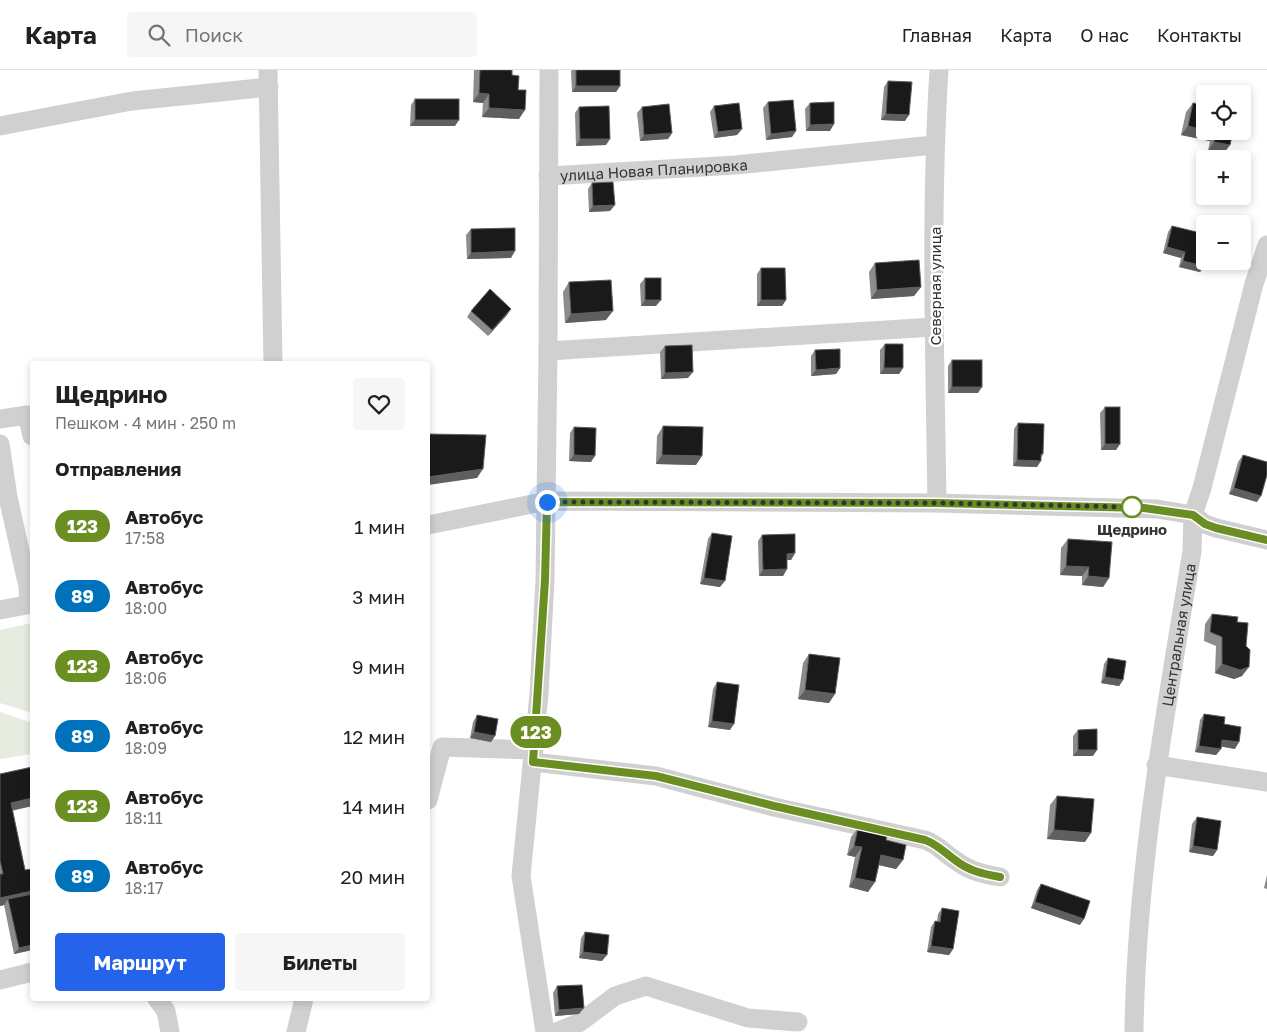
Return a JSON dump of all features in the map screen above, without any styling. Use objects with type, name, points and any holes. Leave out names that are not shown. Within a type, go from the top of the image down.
[{"type":"street","points":[[548,176],[549,70]]},
{"type":"street","name":"Северная улица","points":[[937,503],[934,327],[934,145],[939,70]]},
{"type":"street","points":[[0,126],[132,101],[269,79],[273,361]]},
{"type":"street","name":"улица Новая Планировка","points":[[545,1032],[521,876],[534,756],[545,580],[548,176],[736,165],[934,145]]},
{"type":"street","name":"Центральная улица","points":[[1134,1032],[1134,994],[1156,765],[1192,551],[1193,515],[1202,488],[1254,284],[1267,245]]},
{"type":"street","points":[[548,351],[934,327]]},
{"type":"street","points":[[0,419],[27,415],[30,428]]},
{"type":"street","points":[[0,444],[8,497],[30,598]]},
{"type":"street","points":[[430,525],[547,502],[937,503],[1144,508],[1193,515],[1205,524],[1216,528],[1267,540]]},
{"type":"street","points":[[0,610],[30,604]]},
{"type":"street","points":[[430,792],[442,747],[534,756],[656,776],[774,806],[925,840],[934,843],[967,868],[980,874],[1000,877]]},
{"type":"street","points":[[1156,765],[1267,782]]},
{"type":"street","points":[[0,980],[30,972]]},
{"type":"street","points":[[556,1032],[579,1023],[615,996],[646,986],[748,1018],[798,1022]]},
{"type":"street","points":[[159,1001],[166,1010],[170,1032]]},
{"type":"street","points":[[296,1032],[304,1001]]},
{"type":"shaded area","points":[[30,623],[30,712],[0,703],[0,630]]},
{"type":"shaded area","points":[[0,712],[30,722],[30,754],[0,759]]},
{"type":"building","points":[[480,70],[512,70],[512,75],[519,76],[518,90],[526,90],[525,110],[489,108],[489,94],[479,93]]},
{"type":"building","points":[[576,70],[620,70],[620,86],[576,86]]},
{"type":"building","points":[[888,81],[912,82],[909,115],[886,114]]},
{"type":"building","points":[[415,99],[459,99],[459,120],[415,120]]},
{"type":"building","points":[[793,100],[796,131],[771,134],[768,102]]},
{"type":"building","points":[[834,102],[834,124],[810,125],[810,103]]},
{"type":"building","points":[[739,103],[742,129],[718,132],[714,106]]},
{"type":"building","points":[[1193,103],[1196,104],[1196,128],[1188,126]]},
{"type":"building","points":[[669,104],[672,133],[644,135],[642,107]]},
{"type":"building","points":[[609,106],[610,139],[580,139],[579,107]]},
{"type":"building","points":[[1214,140],[1231,140],[1230,145],[1214,142]]},
{"type":"building","points":[[613,182],[615,205],[593,206],[592,183]]},
{"type":"building","points":[[1172,226],[1196,232],[1196,264],[1183,261],[1185,252],[1167,247]]},
{"type":"building","points":[[515,228],[515,251],[471,253],[471,229]]},
{"type":"building","points":[[919,260],[921,287],[877,290],[875,263]]},
{"type":"building","points":[[761,268],[785,268],[786,300],[761,300]]},
{"type":"building","points":[[645,278],[661,278],[661,300],[645,300]]},
{"type":"building","points":[[611,280],[613,311],[571,314],[569,282]]},
{"type":"building","points":[[490,289],[511,309],[492,330],[471,311]]},
{"type":"building","points":[[885,344],[903,344],[903,368],[884,368]]},
{"type":"building","points":[[692,345],[693,372],[665,373],[665,346]]},
{"type":"building","points":[[840,349],[840,368],[816,370],[815,350]]},
{"type":"building","points":[[952,360],[982,360],[982,387],[952,387]]},
{"type":"building","points":[[1105,407],[1120,407],[1120,444],[1105,444]]},
{"type":"building","points":[[1018,423],[1044,424],[1041,461],[1017,460]]},
{"type":"building","points":[[663,426],[703,427],[702,456],[662,455]]},
{"type":"building","points":[[574,427],[596,428],[595,456],[574,455]]},
{"type":"building","points":[[430,434],[486,435],[483,469],[430,477]]},
{"type":"building","points":[[1243,455],[1267,462],[1267,475],[1261,496],[1234,488]]},
{"type":"building","points":[[712,533],[732,536],[725,581],[704,578]]},
{"type":"building","points":[[795,534],[795,553],[787,554],[787,569],[763,570],[762,535]]},
{"type":"building","points":[[1068,539],[1112,542],[1109,578],[1088,576],[1089,567],[1066,566]]},
{"type":"building","points":[[1212,614],[1238,617],[1237,622],[1248,623],[1246,646],[1250,650],[1249,667],[1240,670],[1222,664],[1222,637],[1210,632]]},
{"type":"building","points":[[809,654],[840,658],[835,694],[805,690]]},
{"type":"building","points":[[1108,658],[1126,661],[1123,680],[1105,677]]},
{"type":"building","points":[[717,682],[739,685],[734,724],[712,721]]},
{"type":"building","points":[[1204,714],[1225,717],[1224,724],[1241,727],[1239,742],[1222,740],[1221,749],[1199,746]]},
{"type":"building","points":[[477,715],[498,719],[495,736],[474,732]]},
{"type":"building","points":[[1097,729],[1097,750],[1078,750],[1078,730]]},
{"type":"building","points":[[30,767],[30,798],[11,803],[25,870],[30,869],[30,891],[0,898],[0,874],[3,874],[0,860],[0,774]]},
{"type":"building","points":[[1057,796],[1094,799],[1091,833],[1054,830]]},
{"type":"building","points":[[1197,817],[1221,821],[1217,850],[1193,846]]},
{"type":"building","points":[[858,828],[887,835],[886,840],[906,845],[903,860],[881,855],[875,882],[855,878],[862,847],[854,846]]},
{"type":"building","points":[[1041,884],[1090,901],[1084,919],[1035,902]]},
{"type":"building","points":[[30,894],[30,945],[19,948],[8,899]]},
{"type":"building","points":[[942,908],[959,911],[953,949],[931,946],[935,921],[940,922]]},
{"type":"building","points":[[585,932],[609,935],[607,955],[583,952]]},
{"type":"building","points":[[582,985],[584,1008],[559,1010],[557,986]]},
{"type":"bus line","name":"123","points":[[1000,877],[980,874],[967,868],[934,843],[925,840],[774,806],[656,776],[533,762],[539,694],[547,502],[937,503],[1144,508],[1193,515],[1205,524],[1216,528],[1267,540]]},
{"type":"place","name":"Щедрино","points":[[1132,507]]},
{"type":"route","points":[[547,502],[937,503],[1132,507]]}]
